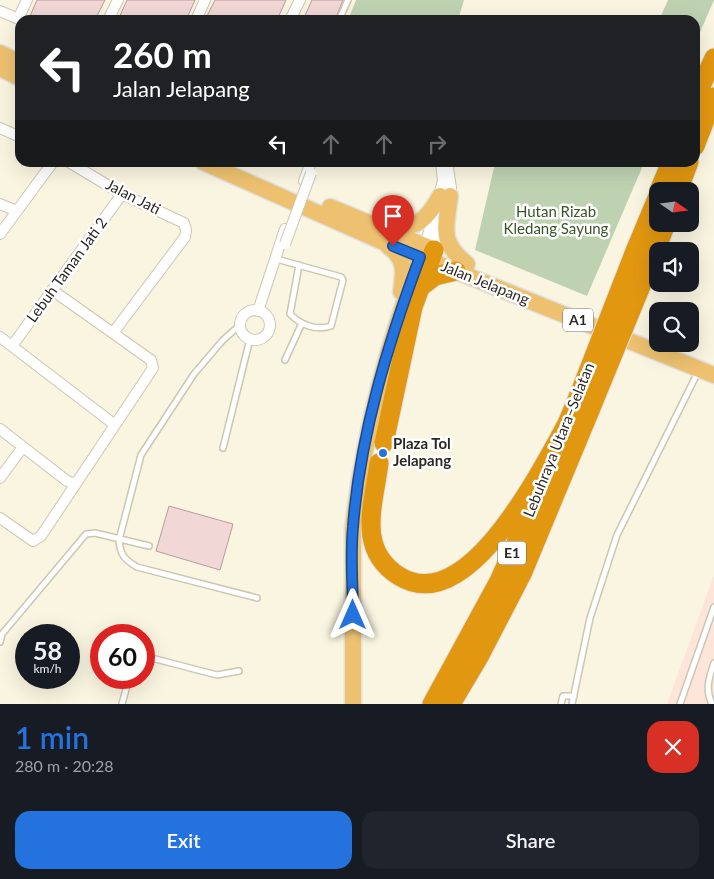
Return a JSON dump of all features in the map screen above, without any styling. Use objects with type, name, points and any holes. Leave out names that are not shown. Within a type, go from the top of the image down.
[{"type":"highway","points":[[700,88],[714,58]]},
{"type":"highway","points":[[700,133],[714,97]]},
{"type":"highway","points":[[663,182],[669,167]]},
{"type":"highway","points":[[681,182],[687,167]]},
{"type":"highway","name":"Lebuhraya Utara–Selatan","points":[[451,704],[522,574],[585,402],[644,254],[649,232]]},
{"type":"highway","name":"Lebuhraya Utara–Selatan","points":[[644,254],[660,232]]},
{"type":"highway","points":[[384,443],[427,253]]},
{"type":"highway","points":[[418,290],[435,276],[462,268]]},
{"type":"highway","name":"Lebuhraya Utara–Selatan","points":[[432,704],[499,581],[568,422],[585,402]]},
{"type":"highway","points":[[379,463],[370,514],[373,543],[379,557],[388,569],[406,580],[434,583],[456,575],[474,562],[491,544],[537,476],[568,422]]},
{"type":"main road","points":[[0,53],[15,60]]},
{"type":"main road","points":[[0,68],[15,76]]},
{"type":"main road","name":"Jalan Jelapang","points":[[215,167],[709,370]]},
{"type":"main road","name":"Jalan Jelapang","points":[[240,167],[380,234]]},
{"type":"main road","points":[[380,234],[417,224],[430,214],[445,196]]},
{"type":"main road","points":[[445,196],[448,243],[462,268]]},
{"type":"main road","points":[[353,704],[354,519],[369,432],[398,314],[403,279],[400,256],[380,234]]},
{"type":"main road","points":[[398,314],[427,253]]},
{"type":"main road","name":"Jalan Jelapang","points":[[462,268],[649,341]]},
{"type":"main road","name":"Jalan Jelapang","points":[[674,352],[709,370]]},
{"type":"street","points":[[21,15],[27,0]]},
{"type":"street","points":[[110,15],[118,0]]},
{"type":"street","points":[[198,15],[205,0]]},
{"type":"street","points":[[292,15],[300,0]]},
{"type":"street","points":[[0,12],[15,18]]},
{"type":"street","points":[[0,128],[15,135]]},
{"type":"street","points":[[0,234],[49,167]]},
{"type":"street","name":"Jalan Jati","points":[[77,167],[122,194],[184,223],[186,230],[185,237],[113,333]]},
{"type":"street","points":[[261,312],[274,258],[309,167]]},
{"type":"street","points":[[261,312],[314,167]]},
{"type":"street","points":[[442,167],[445,196]]},
{"type":"street","points":[[427,253],[445,196],[451,188],[448,167]]},
{"type":"street","name":"Lebuh Taman Jati 2","points":[[12,346],[122,194]]},
{"type":"street","points":[[0,204],[17,211]]},
{"type":"street","points":[[0,518],[33,541],[41,536],[154,364],[52,290]]},
{"type":"street","points":[[261,312],[270,321],[267,334],[259,340],[250,339],[243,334],[240,325],[246,314],[261,312]]},
{"type":"street","points":[[0,337],[115,425]]},
{"type":"street","points":[[0,429],[67,481],[76,484]]},
{"type":"street","points":[[0,478],[23,447]]},
{"type":"lane","points":[[341,15],[348,0]]},
{"type":"lane","points":[[280,260],[299,265],[341,277],[343,280],[331,326],[320,329],[302,323],[290,314],[299,265]]},
{"type":"lane","points":[[285,360],[302,323]]},
{"type":"lane","points":[[240,325],[223,340],[194,374],[141,455],[120,540],[120,550],[123,556],[137,567],[257,598]]},
{"type":"lane","points":[[223,448],[250,339]]},
{"type":"lane","points":[[572,704],[590,618],[603,573],[617,535],[709,370]]},
{"type":"lane","points":[[0,642],[1,635],[86,534],[95,533],[149,546]]},
{"type":"lane","points":[[680,704],[714,607]]},
{"type":"lane","points":[[155,659],[217,675],[239,671]]},
{"type":"lane","points":[[712,704],[708,695],[709,680],[714,663]]},
{"type":"lane","points":[[122,704],[126,689]]},
{"type":"lane","points":[[561,704],[563,696],[574,696]]},
{"type":"shaded area","points":[[714,575],[714,704],[667,704]]},
{"type":"green space","points":[[356,0],[464,0],[460,15],[350,15]]},
{"type":"green space","points":[[668,0],[714,0],[700,32],[700,15],[661,15]]},
{"type":"green space","name":"Hutan Rizab Kledang Sayung","points":[[494,167],[642,167],[587,296],[475,250]]},
{"type":"building","points":[[37,0],[105,0],[98,15],[30,15]]},
{"type":"building","points":[[127,0],[195,0],[188,15],[120,15]]},
{"type":"building","points":[[215,0],[286,0],[279,15],[208,15]]},
{"type":"building","points":[[312,0],[343,0],[337,15],[305,15]]},
{"type":"building","points":[[169,506],[233,524],[220,570],[156,551]]},
{"type":"place","name":"Plaza Tol Jelapang","points":[[383,453]]},
{"type":"route","points":[[353,615],[353,529],[356,500],[367,441],[398,314],[420,257],[393,246]]}]
